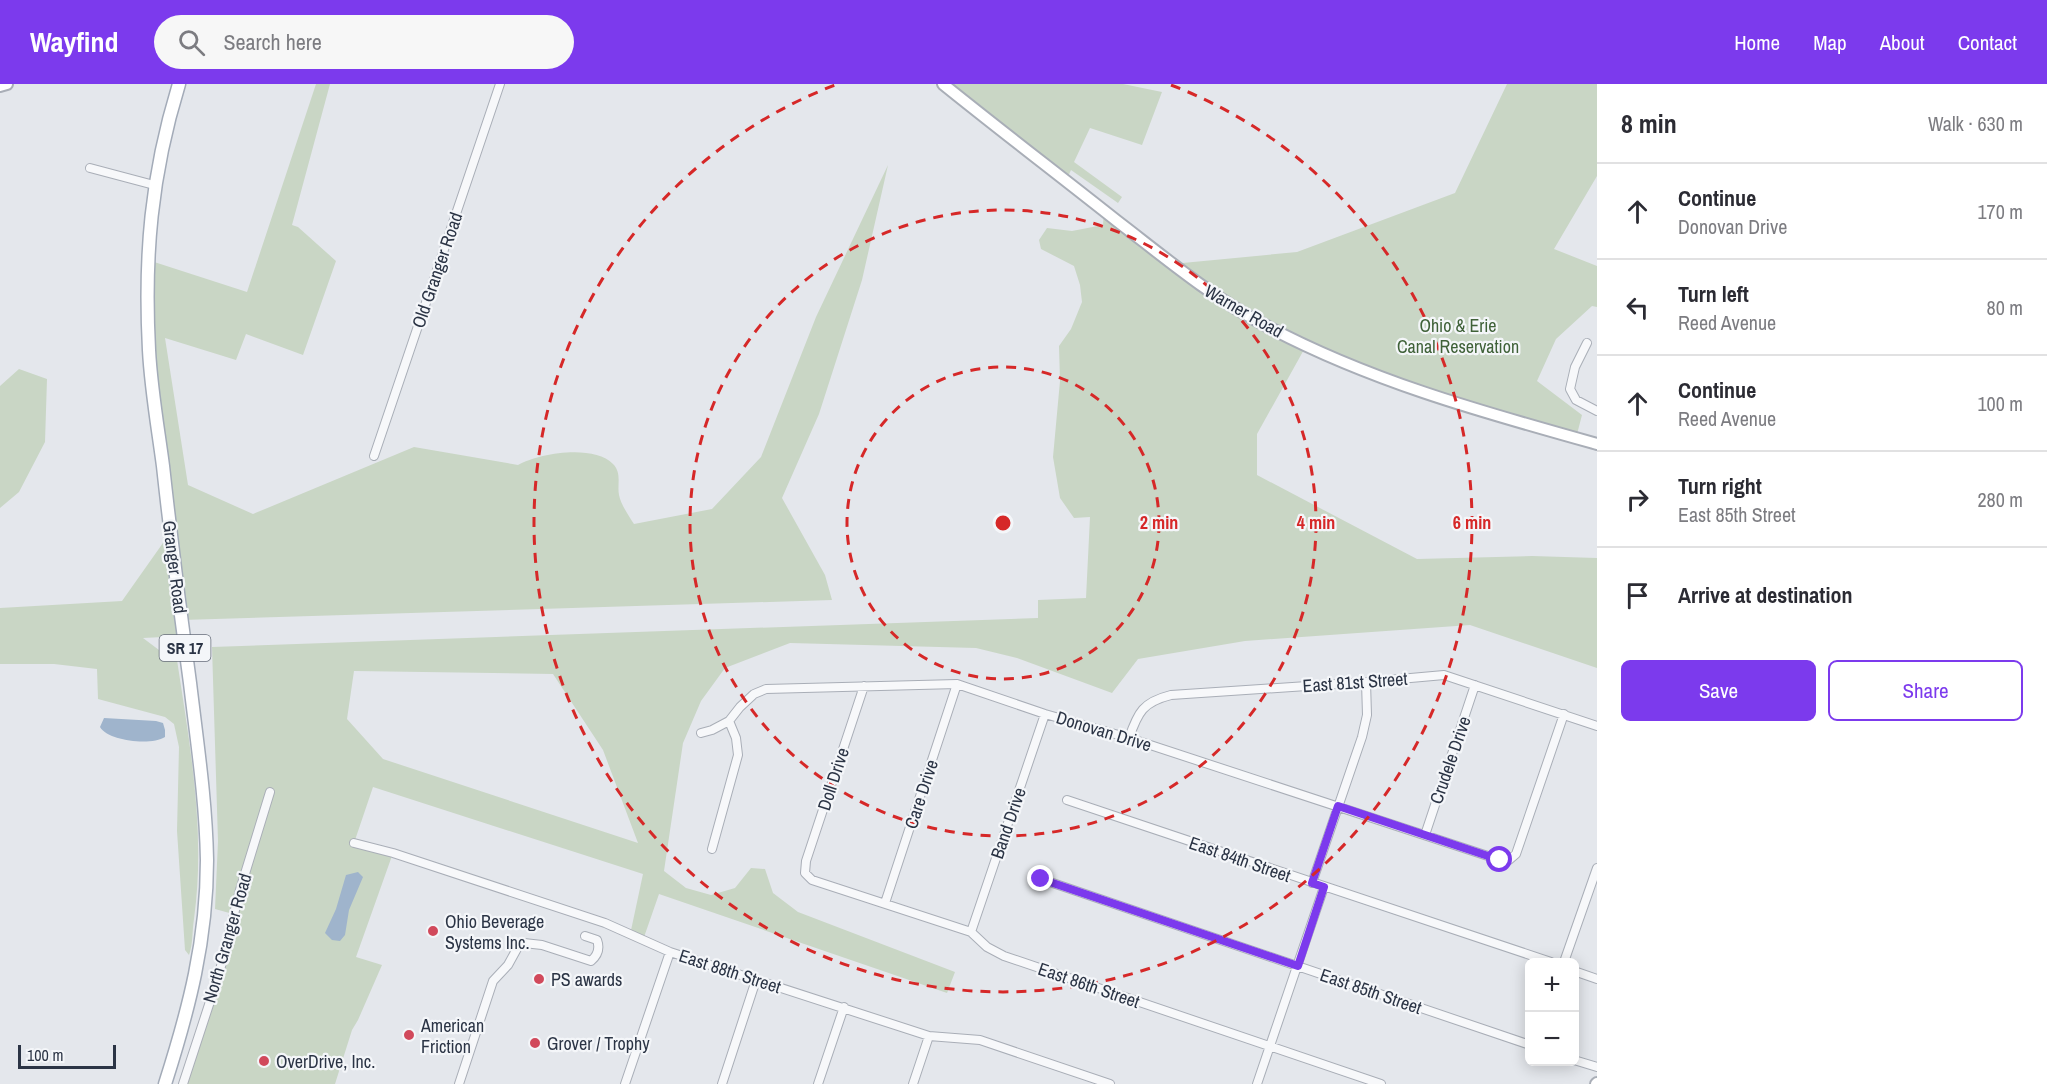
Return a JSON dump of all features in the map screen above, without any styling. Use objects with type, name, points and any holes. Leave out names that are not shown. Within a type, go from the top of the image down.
[{"type":"main road","points":[[0,86],[8,84]]},
{"type":"main road","name":"Granger Road","points":[[165,1084],[191,999],[201,949],[207,862],[205,801],[149,352],[148,260],[154,185],[166,127],[179,84]]},
{"type":"main road","name":"Warner Road","points":[[943,84],[1204,288],[1260,322],[1321,354],[1360,370],[1597,444]]},
{"type":"street","name":"Old Granger Road","points":[[374,456],[500,84]]},
{"type":"street","points":[[90,168],[154,185]]},
{"type":"street","points":[[1587,343],[1575,367],[1570,388],[1576,400],[1597,411]]},
{"type":"street","name":"East 81st Street","points":[[1129,738],[1136,717],[1145,705],[1171,695],[1444,675],[1597,726]]},
{"type":"street","points":[[1312,883],[1362,737],[1367,715],[1366,682]]},
{"type":"street","name":"Donovan Drive","points":[[701,733],[729,721],[754,694],[766,689],[957,684],[1500,860],[1509,860],[1516,854],[1564,714]]},
{"type":"street","name":"Care Drive","points":[[885,903],[957,684]]},
{"type":"street","name":"Crudele Drive","points":[[1425,835],[1475,685]]},
{"type":"street","name":"Doll Drive","points":[[805,873],[806,861],[864,686]]},
{"type":"street","name":"Band Drive","points":[[971,932],[1045,714]]},
{"type":"street","points":[[712,849],[738,755],[736,738],[729,721]]},
{"type":"street","name":"North Granger Road","points":[[183,1084],[219,974],[240,890],[270,792]]},
{"type":"street","name":"East 84th Street","points":[[1067,800],[1536,958]]},
{"type":"street","name":"East 88th Street","points":[[354,843],[393,853],[605,923],[670,952],[929,1036],[980,1040],[1110,1084]]},
{"type":"street","points":[[1566,958],[1597,868]]},
{"type":"street","name":"East 86th Street","points":[[805,873],[812,880],[971,932],[987,947],[1004,956],[1382,1084]]},
{"type":"street","name":"East 85th Street","points":[[1041,879],[1525,1043]]},
{"type":"street","points":[[1257,1084],[1324,887]]},
{"type":"street","points":[[459,1084],[493,981],[508,964],[519,945],[524,943],[542,945],[591,961],[596,957],[600,946],[597,940],[585,936]]},
{"type":"street","points":[[625,1084],[670,952]]},
{"type":"street","points":[[1579,972],[1597,979]]},
{"type":"street","points":[[722,1084],[756,980]]},
{"type":"street","points":[[818,1084],[844,1007]]},
{"type":"street","points":[[913,1084],[929,1036]]},
{"type":"street","points":[[1579,1061],[1597,1067]]},
{"type":"green space","points":[[316,84],[330,84],[292,225],[298,227],[336,261],[303,355],[246,334],[236,360],[165,338],[188,485],[253,514],[414,447],[518,465],[552,454],[580,452],[604,458],[616,467],[620,499],[634,524],[712,509],[761,457],[816,317],[888,165],[862,280],[819,414],[782,498],[825,575],[832,600],[182,620],[183,636],[143,638],[167,656],[177,660],[187,725],[195,789],[198,854],[197,886],[189,955],[185,950],[177,831],[179,747],[174,724],[165,717],[98,699],[97,669],[54,664],[0,664],[0,608],[122,601],[170,533],[149,352],[148,260],[247,292]]},
{"type":"green space","points":[[943,84],[1123,84],[1162,92],[1142,145],[1090,128],[1074,162],[1122,197],[1118,203],[1071,170],[1066,181]]},
{"type":"green space","name":"Ohio & Erie Canal Reservation","points":[[1507,84],[1597,84],[1597,176],[1554,249],[1597,266],[1597,307],[1592,306],[1556,339],[1537,381],[1582,415],[1576,438],[1306,346],[1257,434],[1257,475],[1417,559],[1532,556],[1597,558],[1597,668],[1470,625],[1245,641],[1138,659],[1112,693],[1017,658],[976,648],[790,643],[725,668],[701,701],[683,743],[664,871],[686,888],[711,895],[735,888],[751,868],[765,869],[773,893],[798,912],[955,972],[947,993],[659,894],[643,940],[630,935],[643,874],[373,787],[354,843],[393,853],[356,957],[382,965],[352,1030],[335,1084],[183,1084],[233,914],[215,909],[218,841],[212,647],[1038,618],[1038,600],[1086,598],[1090,517],[1074,518],[1060,498],[1053,457],[1060,381],[1059,346],[1071,329],[1082,302],[1074,266],[1041,249],[1039,240],[1047,228],[1072,231],[1103,225],[1104,211],[1172,264],[1297,252],[1455,193]],"holes":[[[354,671],[553,674],[603,750],[638,843],[383,759],[347,719]]]},
{"type":"green space","points":[[19,369],[47,379],[45,442],[19,492],[0,508],[0,386]]},
{"type":"water","points":[[104,718],[163,723],[165,737],[150,741],[120,739],[100,727]]},
{"type":"water","points":[[358,872],[363,877],[349,910],[345,935],[340,941],[332,940],[325,933],[336,909],[346,875]]},
{"type":"place","name":"Ohio Beverage Systems Inc.","points":[[433,931]]},
{"type":"place","name":"PS awards","points":[[539,979]]},
{"type":"place","name":"American Friction","points":[[409,1035]]},
{"type":"place","name":"Grover / Trophy","points":[[535,1043]]},
{"type":"place","name":"OverDrive, Inc.","points":[[264,1061]]},
{"type":"route","points":[[1041,879],[1298,966],[1324,887],[1312,883],[1338,806],[1500,860]]}]
